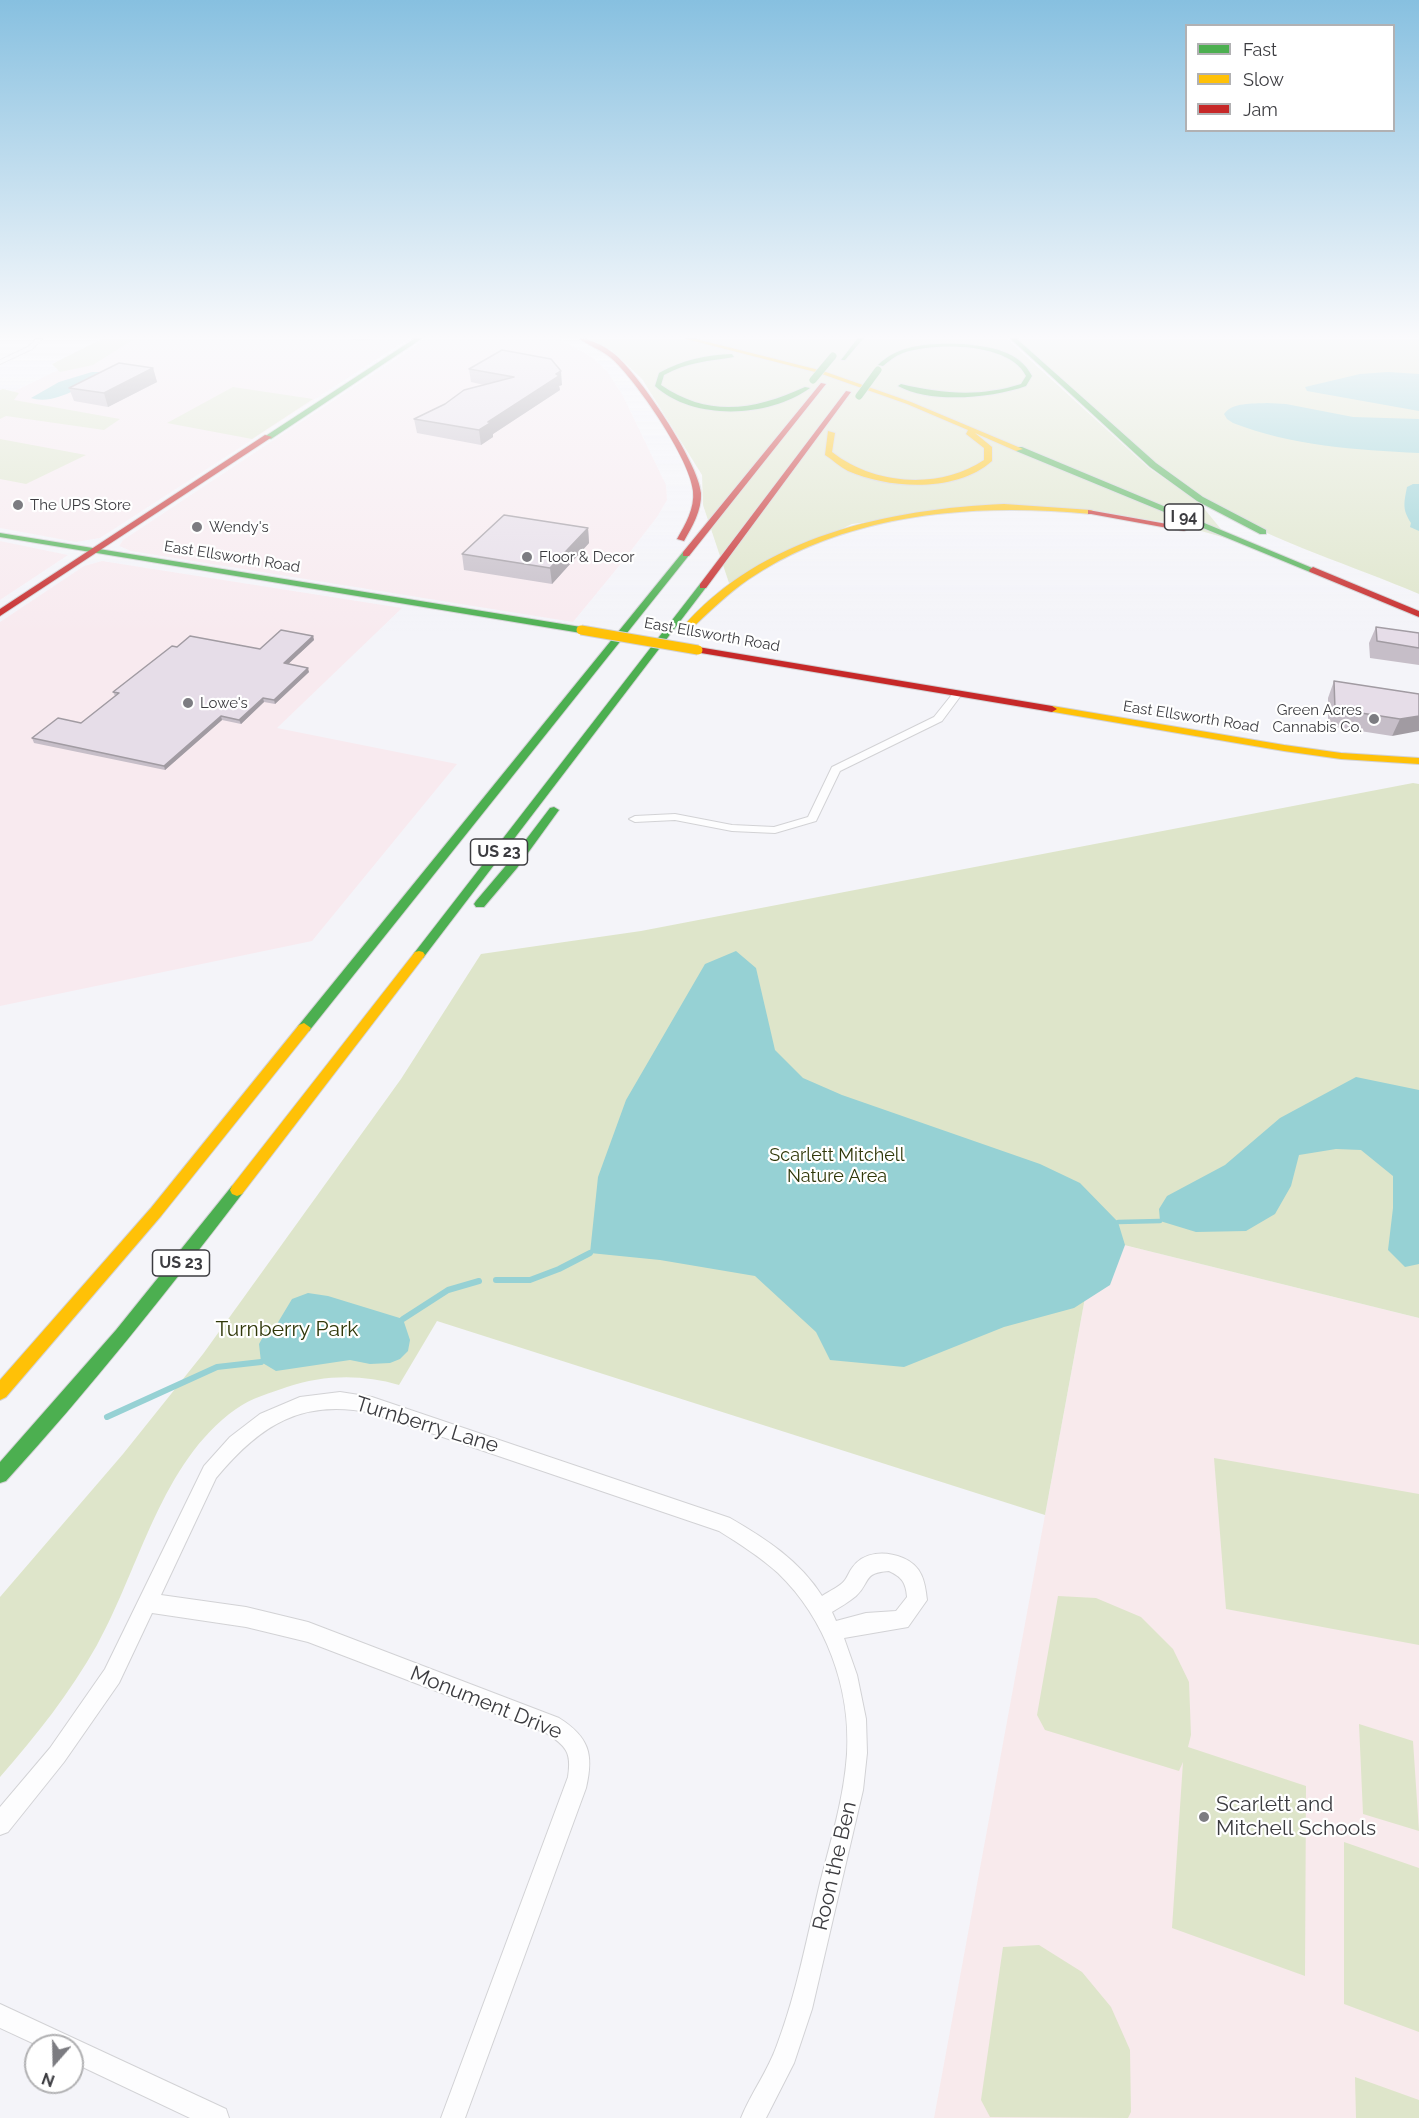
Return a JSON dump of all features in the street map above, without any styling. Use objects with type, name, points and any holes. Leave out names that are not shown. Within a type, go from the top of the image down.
[{"type":"main road","points":[[0,613],[267,438]]},
{"type":"main road","points":[[671,438],[693,473],[698,488],[694,514],[681,539]]},
{"type":"main road","points":[[643,585],[768,438]]},
{"type":"main road","name":"US 23","points":[[0,1392],[156,1212],[350,971],[771,438]]},
{"type":"main road","name":"US 23","points":[[0,1475],[66,1404],[139,1317],[353,1043],[639,670],[790,467],[816,438]]},
{"type":"main road","points":[[661,663],[827,438]]},
{"type":"main road","points":[[830,438],[828,453],[835,461],[848,469],[880,478],[937,481],[973,472],[984,465],[991,452],[979,438]]},
{"type":"main road","name":"I 94","points":[[994,438],[1419,614]]},
{"type":"main road","name":"I 94","points":[[1012,438],[1419,602]]},
{"type":"main road","points":[[1124,438],[1161,471],[1200,500],[1269,535],[1175,496]]},
{"type":"main road","points":[[687,628],[719,598],[755,571],[824,537],[867,524],[909,515],[957,509],[1004,507],[1090,512],[1181,528],[1218,539],[1350,590],[1403,607]]},
{"type":"main road","name":"East Ellsworth Road","points":[[0,535],[1284,748],[1341,756],[1419,761]]},
{"type":"main road","points":[[594,644],[614,620]]},
{"type":"main road","points":[[350,971],[387,907],[509,751]]},
{"type":"main road","points":[[467,919],[513,865],[560,802]]},
{"type":"main road","points":[[353,1043],[406,992],[436,955]]},
{"type":"street","points":[[635,819],[675,817],[732,828],[775,830],[812,819],[836,769],[938,719],[957,694]]},
{"type":"street","name":"Turnberry Lane","points":[[0,1824],[86,1717],[112,1676],[210,1472],[232,1444],[266,1419],[300,1404],[341,1400],[372,1405],[724,1524],[753,1541],[789,1570],[821,1608]]},
{"type":"street","points":[[821,1608],[851,1588],[860,1572],[874,1563],[889,1562],[904,1568],[915,1580],[917,1600],[901,1620],[872,1620],[833,1632]]},
{"type":"street","name":"Monument Drive","points":[[149,1603],[246,1617],[308,1632],[552,1725],[569,1735],[579,1750],[581,1766],[576,1788],[453,2118]]},
{"type":"street","name":"Roon the Ben","points":[[753,2118],[789,2046],[803,2004],[851,1798],[857,1753],[855,1705],[833,1632],[821,1608]]},
{"type":"street","points":[[0,2016],[38,2034]]},
{"type":"street","points":[[84,2056],[217,2118]]},
{"type":"shaded area","points":[[0,438],[255,438],[100,538],[76,542],[0,528]]},
{"type":"shaded area","points":[[277,438],[643,438],[666,485],[667,500],[657,517],[573,622],[131,551],[119,546],[123,540]]},
{"type":"shaded area","points":[[0,541],[68,555],[0,600]]},
{"type":"shaded area","points":[[102,561],[402,608],[277,728],[457,764],[312,941],[0,1006],[0,622],[84,566]]},
{"type":"shaded area","name":"Scarlett and Mitchell Schools","points":[[1096,1238],[1419,1318],[1419,2118],[934,2118]]},
{"type":"green space","points":[[679,438],[1116,438],[1149,468],[1198,501],[1229,539],[1173,523],[1014,504],[852,524],[729,583],[703,505],[702,475]]},
{"type":"green space","points":[[1125,438],[1419,438],[1419,594],[1288,542],[1238,519],[1188,488]]},
{"type":"green space","points":[[0,439],[86,455],[26,484],[0,479]]},
{"type":"green space","name":"Scarlett Mitchell Nature Area","points":[[1413,783],[1419,784],[1419,1318],[1096,1238],[1045,1515],[437,1321],[399,1385],[371,1379],[343,1377],[301,1383],[248,1402],[210,1431],[189,1457],[170,1487],[112,1615],[87,1663],[52,1714],[0,1777],[0,1597],[123,1454],[203,1354],[401,1079],[481,954],[641,931]]},
{"type":"green space","points":[[1214,1458],[1419,1494],[1419,1645],[1226,1609]]},
{"type":"green space","points":[[1058,1596],[1096,1598],[1141,1617],[1173,1649],[1189,1682],[1191,1735],[1188,1747],[1306,1786],[1305,1976],[1172,1928],[1183,1762],[1179,1771],[1045,1730],[1037,1715]]},
{"type":"green space","points":[[1359,1724],[1413,1741],[1419,1831],[1363,1814]]},
{"type":"green space","points":[[1344,1842],[1419,1868],[1419,2032],[1344,2004]]},
{"type":"green space","points":[[1039,1945],[1082,1972],[1111,2007],[1130,2050],[1131,2112],[1128,2118],[990,2117],[981,2100],[1003,1947]]},
{"type":"green space","points":[[1355,2077],[1419,2100],[1419,2118],[1356,2118]]},
{"type":"water","points":[[1282,438],[1419,438],[1419,453],[1324,446]]},
{"type":"water","points":[[1419,484],[1419,531],[1410,527],[1411,523],[1405,510],[1407,487]]},
{"type":"water","points":[[736,951],[756,968],[775,1050],[803,1078],[842,1095],[1040,1164],[1080,1183],[1118,1222],[1125,1245],[1110,1285],[1074,1308],[1004,1327],[904,1367],[830,1360],[816,1332],[755,1276],[660,1260],[590,1253],[598,1177],[626,1100],[705,964]]},
{"type":"water","points":[[1356,1077],[1419,1090],[1419,1264],[1405,1267],[1388,1250],[1393,1208],[1393,1176],[1361,1150],[1336,1149],[1299,1155],[1291,1186],[1275,1214],[1246,1231],[1196,1232],[1160,1221],[1159,1209],[1167,1196],[1225,1165],[1280,1118]]},
{"type":"water","points":[[308,1293],[328,1296],[403,1319],[410,1340],[408,1351],[400,1359],[390,1363],[370,1364],[350,1360],[276,1371],[261,1362],[259,1344],[268,1328],[277,1324],[292,1299]]},
{"type":"building","points":[[504,515],[588,528],[550,568],[462,554]]},
{"type":"building","points":[[1376,627],[1419,633],[1419,648],[1377,641]]},
{"type":"building","name":"Lowe's","points":[[281,630],[313,636],[284,663],[308,668],[274,700],[263,698],[239,720],[221,716],[164,766],[32,738],[58,718],[81,723],[119,693],[113,692],[172,646],[177,647],[190,636],[260,649]]},
{"type":"building","points":[[1334,681],[1419,694],[1419,716],[1400,719],[1335,709]]},
{"type":"waterway","points":[[1118,1222],[1160,1221]]},
{"type":"waterway","points":[[496,1280],[530,1280],[559,1269],[590,1253]]},
{"type":"waterway","points":[[403,1319],[448,1290],[479,1281]]},
{"type":"waterway","points":[[107,1417],[217,1367],[261,1362]]},
{"type":"traffic: fast","points":[[1123,438],[1153,465],[1200,499],[1263,532]]},
{"type":"traffic: fast","points":[[1019,449],[1313,570]]},
{"type":"traffic: fast","points":[[0,535],[581,630]]},
{"type":"traffic: fast","points":[[304,1028],[686,554]]},
{"type":"traffic: fast","points":[[419,955],[703,586]]},
{"type":"traffic: fast","points":[[480,904],[513,865],[554,810]]},
{"type":"traffic: fast","points":[[0,1475],[122,1335],[237,1190]]},
{"type":"traffic: slow","points":[[830,438],[828,453],[845,466],[879,478],[912,481],[959,476],[988,461],[988,447],[976,438]]},
{"type":"traffic: slow","points":[[992,438],[1019,449]]},
{"type":"traffic: slow","points":[[687,628],[727,591],[754,572],[832,535],[917,514],[960,509],[1048,508],[1091,512]]},
{"type":"traffic: slow","points":[[581,630],[698,650]]},
{"type":"traffic: slow","points":[[1052,709],[1284,748],[1341,756],[1419,761]]},
{"type":"traffic: slow","points":[[237,1190],[419,955]]},
{"type":"traffic: slow","points":[[0,1392],[156,1212],[304,1028]]},
{"type":"traffic: jam","points":[[0,613],[267,438]]},
{"type":"traffic: jam","points":[[673,438],[694,478],[697,491],[696,504],[681,539]]},
{"type":"traffic: jam","points":[[686,554],[780,438]]},
{"type":"traffic: jam","points":[[703,586],[814,438]]},
{"type":"traffic: jam","points":[[1091,512],[1184,529]]},
{"type":"traffic: jam","points":[[1313,570],[1419,614]]},
{"type":"traffic: jam","points":[[698,650],[1052,709]]},
{"type":"place","name":"The UPS Store","points":[[18,505]]},
{"type":"place","name":"Wendy's","points":[[197,527]]},
{"type":"place","name":"Floor & Decor","points":[[527,557]]},
{"type":"place","name":"Lowe's","points":[[188,703]]},
{"type":"place","name":"Green Acres Cannabis Co.","points":[[1374,719]]},
{"type":"place","name":"Scarlett and Mitchell Schools","points":[[1204,1817]]},
{"type":"park label","name":"Turnberry Park","points":[[287,1330]]}]
